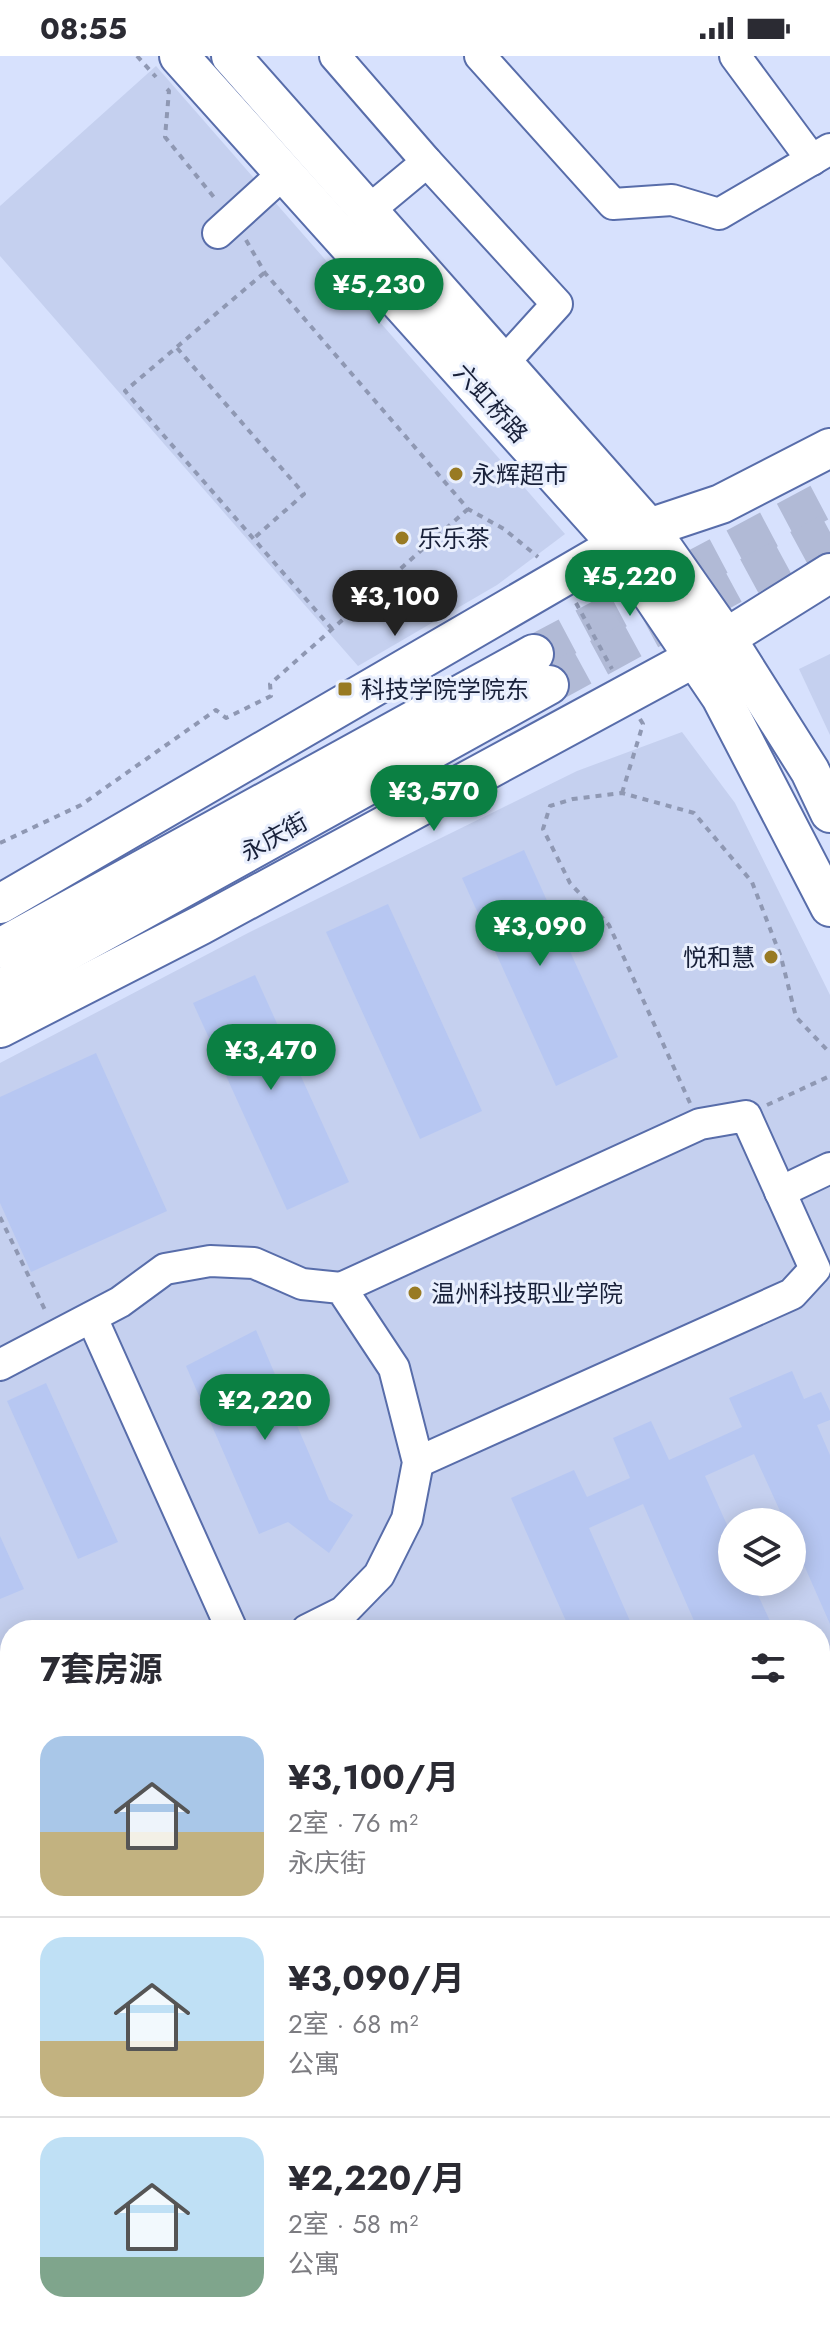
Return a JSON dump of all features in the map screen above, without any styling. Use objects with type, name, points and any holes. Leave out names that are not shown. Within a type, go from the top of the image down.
[{"type":"main road","name":"六虹桥路","points":[[179,56],[284,173],[633,536],[726,638],[810,771],[830,813]]},
{"type":"main road","name":"六虹桥路","points":[[231,56],[368,211],[633,536],[694,658],[721,697],[830,907]]},
{"type":"main road","points":[[0,904],[633,536],[721,504],[830,448]]},
{"type":"main road","points":[[0,1028],[627,695],[694,658],[830,573]]},
{"type":"main road","name":"永庆街","points":[[0,948],[541,670],[0,989]]},
{"type":"main road","points":[[0,1011],[127,963]]},
{"type":"street","points":[[335,56],[557,304],[508,358]]},
{"type":"street","points":[[480,56],[613,204],[672,200],[719,214],[821,154],[735,56]]},
{"type":"street","points":[[368,211],[427,162]]},
{"type":"street","points":[[225,227],[284,173]]},
{"type":"street","points":[[0,1365],[120,1302],[165,1269],[210,1261],[254,1263],[302,1284],[341,1288],[700,1124],[746,1116],[815,1269],[792,1294],[418,1462]]},
{"type":"street","points":[[780,1192],[830,1168]]},
{"type":"street","points":[[327,1620],[343,1612],[379,1575],[407,1519],[418,1462],[394,1368],[341,1288]]},
{"type":"street","points":[[92,1318],[228,1620]]},
{"type":"path","points":[[137,56],[169,91],[165,137],[225,227],[468,509],[504,529],[562,577],[643,724],[622,793]]},
{"type":"path","points":[[265,273],[125,391],[332,629]]},
{"type":"path","points":[[176,348],[304,494],[253,539]]},
{"type":"path","points":[[0,843],[81,805],[216,710],[226,718],[271,696],[270,684],[468,509]]},
{"type":"path","points":[[700,1124],[609,925],[570,883],[543,829],[550,806],[573,799],[622,793],[694,813],[752,882],[781,957],[796,1017],[830,1053]]},
{"type":"path","points":[[746,1116],[830,1076]]},
{"type":"path","points":[[0,1217],[58,1336]]},
{"type":"shaded area","points":[[156,66],[565,534],[497,585],[358,666],[0,256],[0,206]]},
{"type":"shaded area","points":[[830,654],[830,735],[799,669]]},
{"type":"shaded area","name":"温州科技职业学院","points":[[682,732],[735,803],[830,995],[830,1620],[0,1620],[0,1063],[248,933],[577,771]]},
{"type":"building","points":[[524,850],[618,1057],[556,1086],[462,878]]},
{"type":"building","points":[[388,904],[482,1111],[420,1139],[326,932]]},
{"type":"building","points":[[255,975],[349,1182],[287,1210],[193,1003]]},
{"type":"building","points":[[96,1053],[167,1211],[31,1272],[0,1203],[0,1097]]},
{"type":"building","points":[[256,1330],[329,1500],[353,1515],[329,1553],[288,1522],[259,1534],[186,1366]]},
{"type":"building","points":[[792,1371],[804,1399],[821,1392],[830,1411],[830,1420],[817,1425],[830,1455],[830,1620],[806,1570],[806,1508],[779,1508],[754,1454],[705,1476],[719,1508],[718,1596],[758,1596],[769,1620],[694,1620],[643,1504],[589,1528],[630,1620],[566,1620],[511,1498],[574,1470],[587,1497],[630,1478],[613,1438],[651,1421],[669,1460],[742,1427],[729,1398]]},
{"type":"building","points":[[46,1383],[118,1542],[78,1559],[7,1401]]},
{"type":"building","points":[[0,1536],[24,1589],[0,1599]]},
{"type":"tunnel","points":[[534,654],[830,497]]},
{"type":"tunnel","points":[[549,685],[830,532]]},
{"type":"place","name":"永辉超市","points":[[456,474]]},
{"type":"place","name":"乐乐茶","points":[[402,538]]},
{"type":"place","name":"科技学院学院东","points":[[345,689]]},
{"type":"place","name":"悦和慧","points":[[771,957]]},
{"type":"place","name":"温州科技职业学院","points":[[415,1293]]}]
